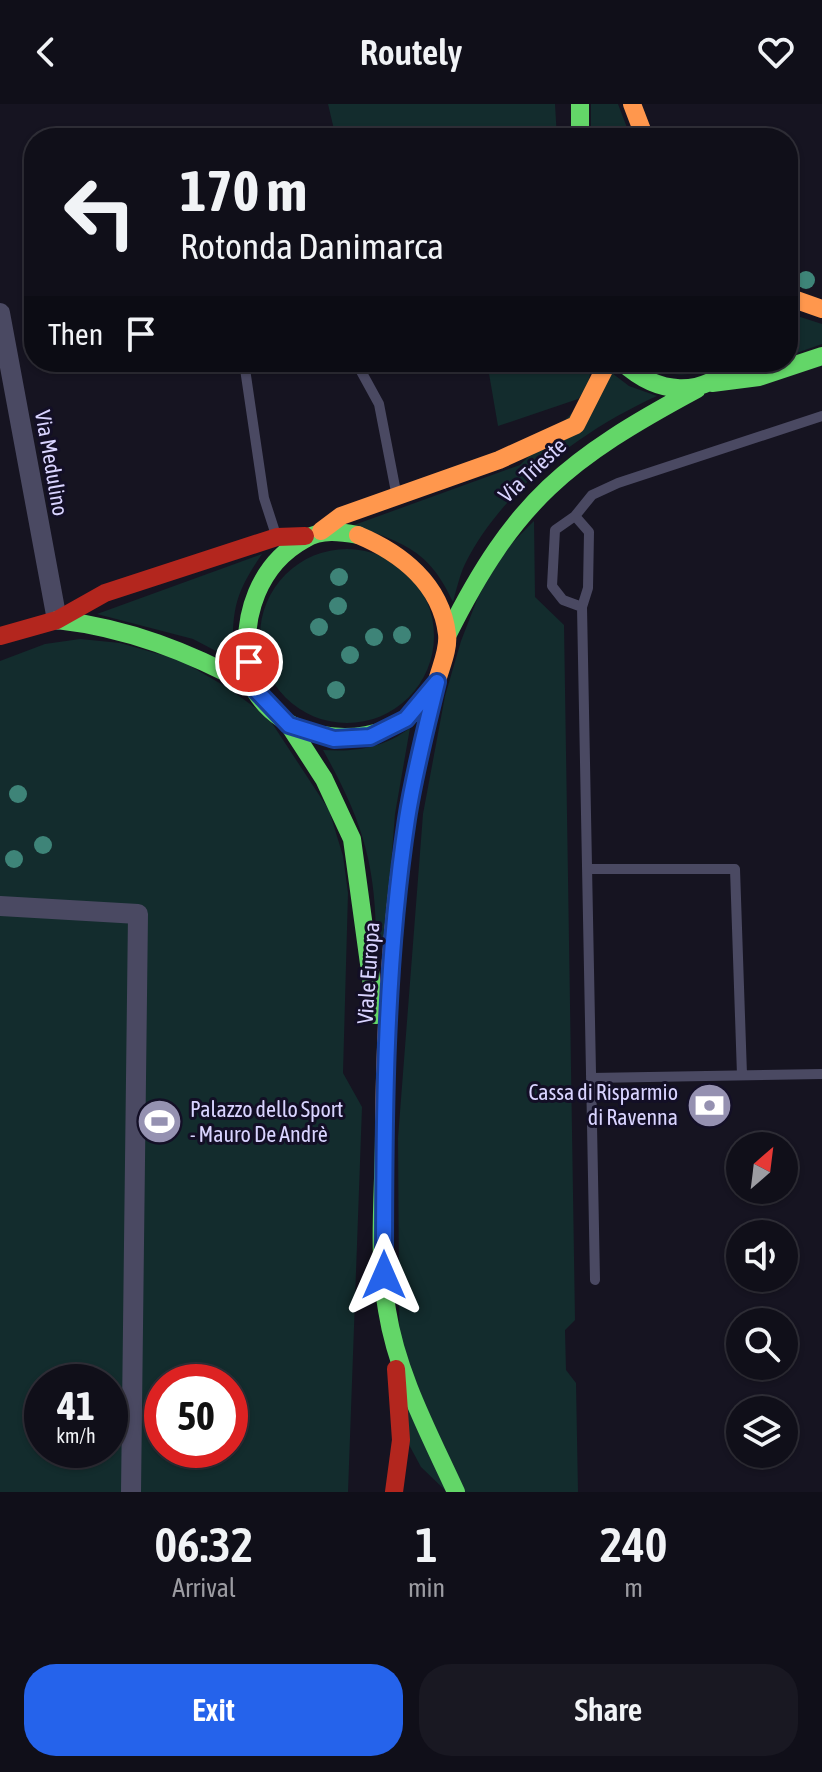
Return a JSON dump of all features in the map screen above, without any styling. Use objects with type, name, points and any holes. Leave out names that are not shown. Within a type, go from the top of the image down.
[{"type":"main road","points":[[580,104],[580,128]]},
{"type":"main road","points":[[632,104],[641,128]]},
{"type":"main road","points":[[798,301],[822,309]]},
{"type":"main road","name":"Via Trieste","points":[[798,364],[822,356]]},
{"type":"main road","name":"Via Trieste","points":[[0,636],[57,620],[105,593],[277,537],[314,533],[341,516],[499,460],[576,425],[603,372]]},
{"type":"main road","points":[[632,372],[657,387],[677,391],[704,386],[723,372]]},
{"type":"main road","name":"Via Trieste","points":[[448,634],[470,585],[499,537],[533,496],[615,431],[704,386],[774,372]]},
{"type":"main road","points":[[314,533],[359,536],[397,551],[422,574],[436,597],[448,634],[437,682],[406,719],[370,737],[334,739],[289,725],[252,686],[245,637],[249,607],[284,553],[314,533]]},
{"type":"main road","name":"Via Trieste","points":[[57,620],[131,631],[193,652],[252,686]]},
{"type":"main road","name":"Viale Europa","points":[[394,1492],[401,1440],[395,1348],[384,1275],[384,1079],[397,905],[407,820],[437,682]]},
{"type":"main road","name":"Viale Europa","points":[[289,725],[324,779],[352,839],[384,1079]]},
{"type":"main road","name":"Viale Europa","points":[[395,1348],[456,1492]]},
{"type":"street","name":"Via Medulino","points":[[0,313],[57,620]]},
{"type":"street","points":[[0,906],[138,914],[131,1492]]},
{"type":"lane","points":[[245,372],[264,498],[277,537]]},
{"type":"lane","points":[[361,372],[379,404],[397,497]]},
{"type":"lane","points":[[582,607],[563,600],[552,586],[555,530],[575,516],[592,495],[618,483],[822,416]]},
{"type":"lane","points":[[575,516],[589,532],[588,588],[582,607],[595,1280]]},
{"type":"lane","points":[[587,869],[735,869],[742,1075]]},
{"type":"lane","points":[[591,1078],[822,1074]]},
{"type":"green space","points":[[328,104],[555,104],[556,128],[334,128]]},
{"type":"green space","points":[[591,104],[618,104],[627,128],[591,128]]},
{"type":"green space","points":[[798,316],[822,324],[822,344],[798,352]]},
{"type":"green space","points":[[489,372],[590,372],[588,386],[578,399],[498,426]]},
{"type":"green space","points":[[666,372],[697,372],[688,374]]},
{"type":"green space","points":[[612,373],[629,386],[657,396],[575,443],[502,508],[465,565],[453,602],[435,571],[414,551],[354,525],[520,465]]},
{"type":"green space","points":[[534,521],[535,597],[564,625],[575,1320],[565,1330],[566,1370],[576,1383],[578,1492],[447,1492],[421,1467],[400,1428],[398,1138],[423,814],[445,696],[461,641],[478,597],[505,550]]},
{"type":"green space","points":[[347,549],[380,555],[409,574],[428,603],[434,636],[428,669],[409,698],[380,717],[347,723],[314,717],[285,698],[266,669],[260,636],[266,603],[285,574],[314,555]]},
{"type":"green space","points":[[262,554],[240,592],[234,615],[233,660],[193,639],[97,614]]},
{"type":"green space","name":"Palazzo dello Sport - Mauro De Andrè","points":[[80,639],[120,643],[180,660],[228,688],[268,717],[329,810],[343,856],[348,893],[343,1073],[362,1107],[348,1492],[0,1492],[0,661],[45,644]]},
{"type":"green space","points":[[410,728],[395,814],[385,944],[376,943],[373,889],[364,843],[348,798],[323,750],[369,747],[390,740]]},
{"type":"traffic: fast","points":[[580,104],[580,128]]},
{"type":"traffic: fast","points":[[798,364],[822,356]]},
{"type":"traffic: fast","points":[[635,372],[650,381],[680,388],[709,382],[725,372]]},
{"type":"traffic: fast","points":[[712,383],[774,372]]},
{"type":"traffic: fast","points":[[448,634],[497,549],[549,488],[613,438],[697,389]]},
{"type":"traffic: fast","points":[[358,535],[331,532],[311,536],[289,550],[265,577],[251,610],[248,628],[247,647],[254,689],[283,720],[323,735],[345,737],[387,729],[405,719],[419,707],[437,682]]},
{"type":"traffic: fast","points":[[57,620],[109,629],[158,643],[252,686]]},
{"type":"traffic: fast","points":[[289,725],[324,779],[352,839],[376,1015]]},
{"type":"traffic: fast","points":[[384,1133],[382,1266],[387,1310],[398,1357],[415,1403],[456,1492]]},
{"type":"traffic: slow","points":[[632,104],[641,128]]},
{"type":"traffic: slow","points":[[798,301],[822,309]]},
{"type":"traffic: slow","points":[[321,531],[341,516],[499,460],[576,425],[603,372]]},
{"type":"traffic: slow","points":[[358,535],[389,551],[428,585],[437,600],[447,634],[446,652],[415,775],[403,846],[390,968],[384,1133]]},
{"type":"traffic: jam","points":[[0,636],[57,620],[105,593],[277,537],[305,536]]},
{"type":"traffic: jam","points":[[394,1492],[401,1440],[396,1369]]},
{"type":"place","name":"Cassa di Risparmio di Ravenna","points":[[709,1105]]},
{"type":"place","name":"Palazzo dello Sport - Mauro De Andrè","points":[[159,1122]]},
{"type":"route","points":[[249,662],[252,686],[289,725],[334,739],[370,737],[406,719],[437,682],[407,820],[397,905],[384,1079],[384,1275]]}]
